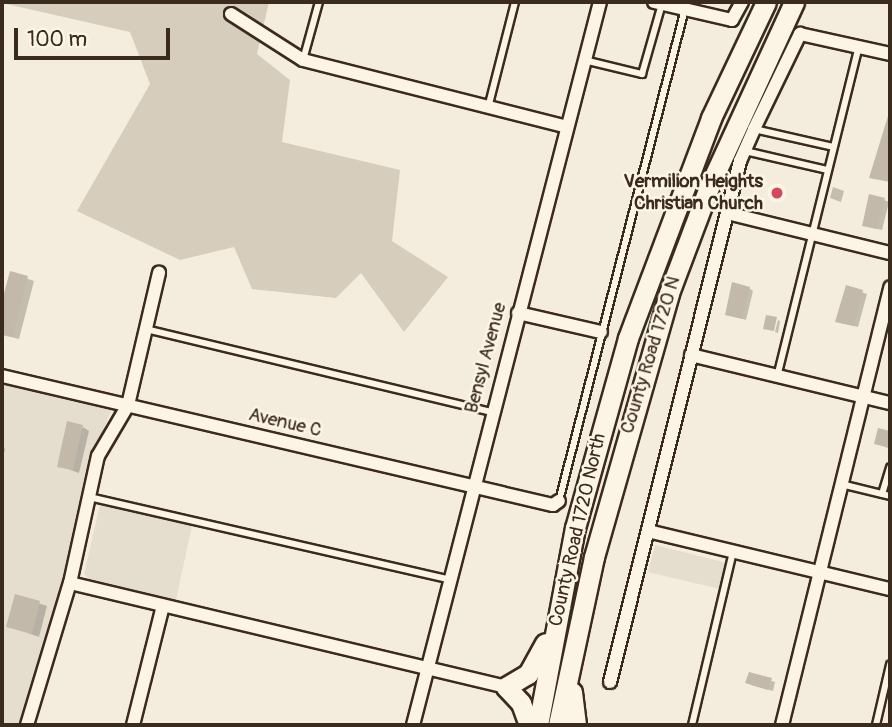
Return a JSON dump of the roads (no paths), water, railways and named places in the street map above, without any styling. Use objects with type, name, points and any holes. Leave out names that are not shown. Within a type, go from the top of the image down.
[{"type":"main road","name":"County Road 1720 N","points":[[628,338],[711,118],[766,2]]},
{"type":"main road","name":"County Road 1720 N","points":[[558,725],[574,647],[629,424],[669,293],[709,187],[794,2]]},
{"type":"main road","name":"County Road 1720 North","points":[[538,725],[575,528],[628,338]]},
{"type":"main road","points":[[529,725],[521,703],[506,687],[534,667],[556,621]]},
{"type":"main road","points":[[574,647],[571,710],[576,725]]},
{"type":"street","name":"Bensyl Avenue","points":[[414,725],[472,487],[600,2]]},
{"type":"street","points":[[658,3],[732,20],[742,2]]},
{"type":"street","points":[[231,14],[303,60],[567,127]]},
{"type":"street","points":[[610,682],[727,212],[754,130],[800,34],[890,54]]},
{"type":"street","points":[[727,212],[890,253]]},
{"type":"street","points":[[27,725],[70,583],[98,456],[128,405],[159,273]]},
{"type":"street","points":[[782,725],[862,397],[887,310],[890,287]]},
{"type":"street","points":[[518,313],[601,332]]},
{"type":"street","points":[[691,355],[890,403]]},
{"type":"street","name":"Avenue C","points":[[2,376],[472,487],[553,505],[559,501]]},
{"type":"street","points":[[648,531],[890,589]]},
{"type":"street","points":[[70,583],[506,687]]},
{"type":"street","points":[[133,725],[163,606]]},
{"type":"lane","points":[[303,60],[319,2]]},
{"type":"lane","points":[[488,108],[515,2]]},
{"type":"lane","points":[[584,60],[642,74],[658,3]]},
{"type":"lane","points":[[559,501],[685,9]]},
{"type":"lane","points":[[777,377],[859,46]]},
{"type":"lane","points":[[754,130],[833,147]]},
{"type":"lane","points":[[745,151],[827,170]]},
{"type":"lane","points":[[145,328],[492,412]]},
{"type":"lane","points":[[882,494],[890,467]]},
{"type":"lane","points":[[841,484],[890,496]]},
{"type":"lane","points":[[89,497],[449,579]]},
{"type":"lane","points":[[691,725],[733,552]]},
{"type":"lane","points":[[876,725],[890,665]]},
{"type":"place","name":"Vermilion Heights Christian Church","points":[[777,193]]}]
